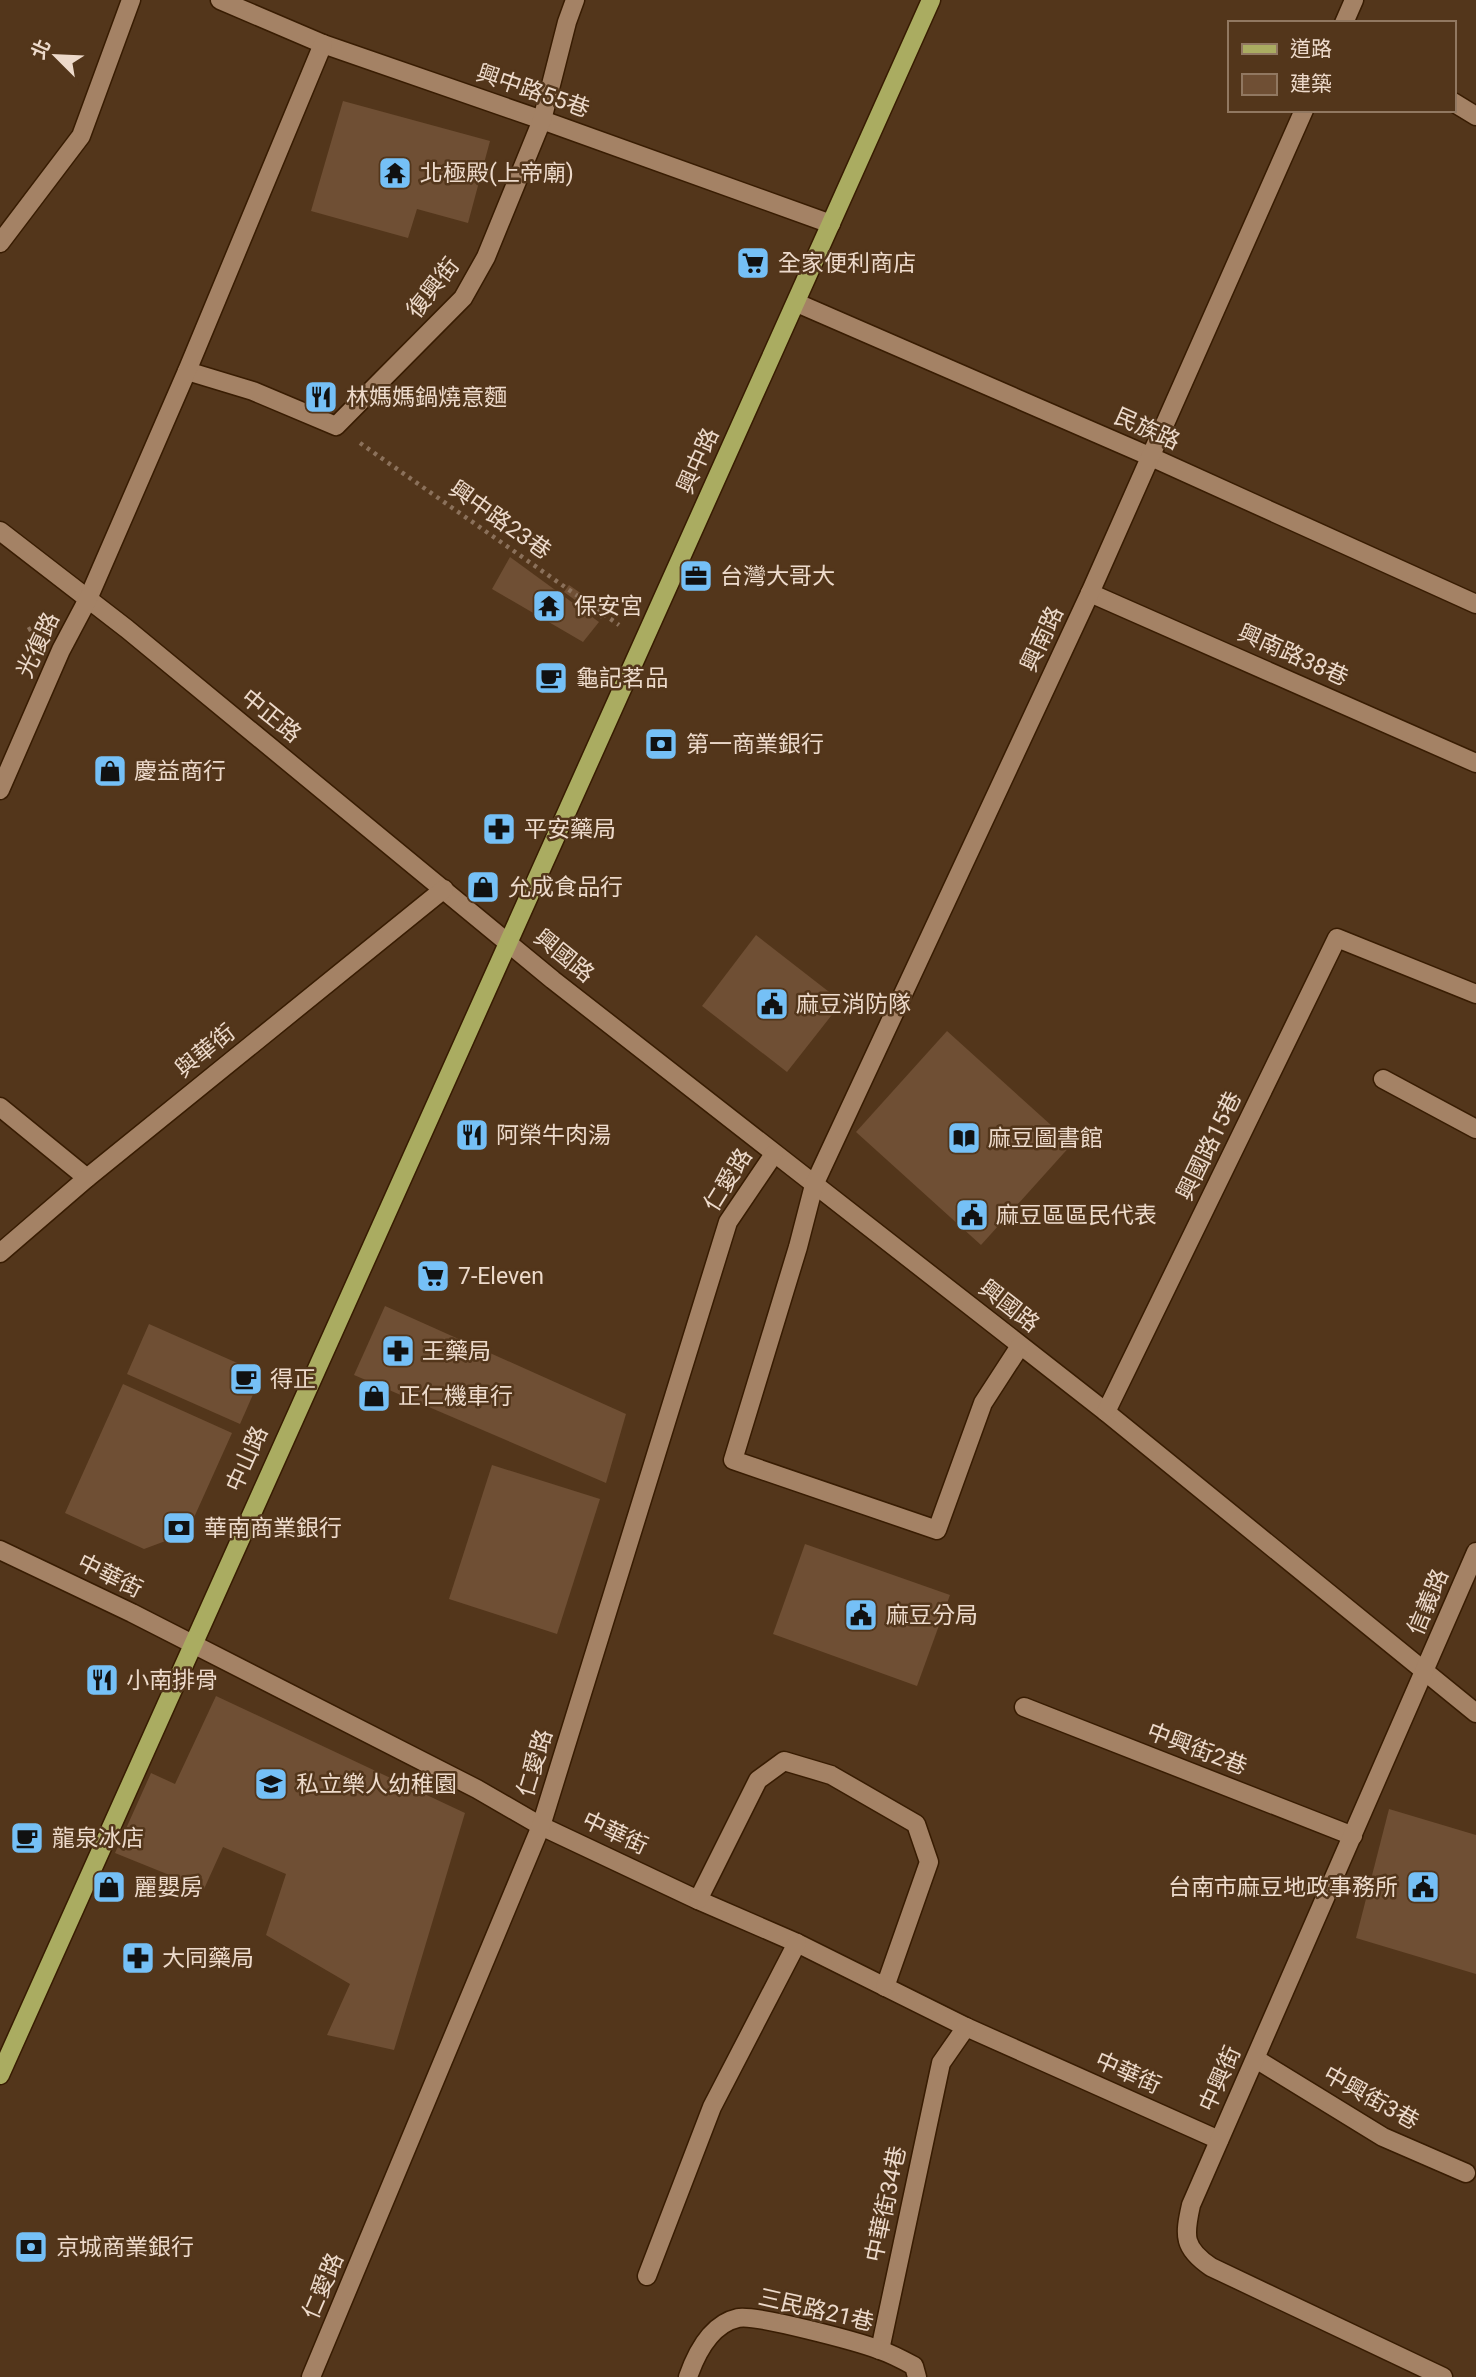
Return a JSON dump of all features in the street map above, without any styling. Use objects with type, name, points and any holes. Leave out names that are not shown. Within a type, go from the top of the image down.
[{"type":"main road","name":"興中路","points":[[508,943],[931,0]]},
{"type":"main road","name":"中山路","points":[[0,2075],[190,1643],[508,943]]},
{"type":"street","points":[[0,243],[81,136],[131,0]]},
{"type":"street","name":"興中路55巷","points":[[220,0],[323,44],[831,224]]},
{"type":"street","name":"復興街","points":[[336,426],[463,298],[486,257],[542,120],[575,0]]},
{"type":"street","points":[[1344,21],[1354,0]]},
{"type":"street","points":[[88,599],[187,371],[323,44]]},
{"type":"street","points":[[1455,103],[1476,116]]},
{"type":"street","name":"興南路","points":[[1020,1346],[983,1403],[937,1530],[733,1460],[799,1247],[814,1185],[1090,593],[1303,112]]},
{"type":"street","name":"民族路","points":[[797,303],[1149,456],[1476,604]]},
{"type":"street","points":[[187,371],[253,391],[336,426]]},
{"type":"street","name":"中正路","points":[[0,531],[127,629],[508,943]]},
{"type":"street","name":"興南路38巷","points":[[1090,593],[1476,763]]},
{"type":"street","name":"光復路","points":[[0,790],[61,650],[88,599]]},
{"type":"street","name":"與華街","points":[[0,1253],[88,1178],[444,889]]},
{"type":"street","name":"興國路15巷","points":[[1106,1412],[1337,938],[1476,994]]},
{"type":"street","name":"興國路","points":[[508,943],[1106,1412],[1476,1713]]},
{"type":"street","points":[[1383,1079],[1476,1129]]},
{"type":"street","points":[[0,1107],[88,1178]]},
{"type":"street","name":"仁愛路","points":[[311,2377],[541,1826],[728,1222],[774,1154]]},
{"type":"street","name":"中華街","points":[[0,1550],[477,1789],[541,1826],[797,1943],[966,2027],[1219,2140]]},
{"type":"street","name":"信義路","points":[[1425,1671],[1476,1552]]},
{"type":"street","name":"中興街","points":[[1425,1671],[1191,2204],[1186,2225],[1187,2243],[1194,2256],[1210,2267],[1443,2377]]},
{"type":"street","name":"中興街2巷","points":[[1024,1707],[1353,1836]]},
{"type":"street","points":[[698,1900],[758,1780],[785,1761],[831,1776],[916,1824],[929,1861],[885,1987]]},
{"type":"street","points":[[647,2276],[712,2107],[797,1943]]},
{"type":"street","name":"中華街34巷","points":[[880,2350],[941,2063],[966,2027]]},
{"type":"street","name":"中興街3巷","points":[[1256,2059],[1383,2137],[1466,2173]]},
{"type":"street","name":"三民路21巷","points":[[688,2377],[695,2356],[718,2326],[739,2317],[781,2323],[880,2350]]},
{"type":"street","points":[[880,2350],[914,2366],[917,2377]]},
{"type":"path","name":"興中路23巷","points":[[336,426],[643,642]]},
{"type":"building","points":[[343,101],[490,141],[468,223],[417,209],[408,238],[311,211]]},
{"type":"building","name":"保安宮","points":[[510,557],[599,622],[583,642],[492,589]]},
{"type":"building","points":[[569,585],[606,611],[601,619],[564,592]]},
{"type":"building","name":"麻豆消防隊","points":[[756,935],[842,1002],[787,1072],[702,1006]]},
{"type":"building","name":"麻豆圖書館","points":[[947,1031],[1072,1144],[981,1245],[856,1132]]},
{"type":"building","points":[[385,1306],[626,1414],[606,1483],[354,1375]]},
{"type":"building","points":[[149,1324],[262,1374],[240,1424],[127,1374]]},
{"type":"building","points":[[123,1384],[232,1433],[187,1533],[144,1549],[65,1513]]},
{"type":"building","points":[[492,1465],[600,1499],[557,1634],[449,1599]]},
{"type":"building","name":"麻豆分局","points":[[805,1544],[950,1595],[917,1686],[773,1634]]},
{"type":"building","points":[[216,1696],[465,1813],[394,2050],[327,2035],[350,1984],[266,1935],[286,1874],[223,1847],[204,1889],[115,1853],[151,1773],[175,1784]]},
{"type":"building","name":"台南市麻豆地政事務所","points":[[1389,1809],[1476,1835],[1476,1974],[1356,1938]]},
{"type":"place","name":"北極殿(上帝廟)","points":[[395,173]]},
{"type":"place","name":"全家便利商店","points":[[753,263]]},
{"type":"place","name":"林媽媽鍋燒意麵","points":[[321,397]]},
{"type":"place","name":"台灣大哥大","points":[[696,576]]},
{"type":"place","name":"保安宮","points":[[549,606]]},
{"type":"place","name":"龜記茗品","points":[[551,678]]},
{"type":"place","name":"第一商業銀行","points":[[661,744]]},
{"type":"place","name":"慶益商行","points":[[110,771]]},
{"type":"place","name":"平安藥局","points":[[499,829]]},
{"type":"place","name":"允成食品行","points":[[483,887]]},
{"type":"place","name":"麻豆消防隊","points":[[772,1004]]},
{"type":"place","name":"阿榮牛肉湯","points":[[472,1135]]},
{"type":"place","name":"麻豆圖書館","points":[[964,1138]]},
{"type":"place","name":"麻豆區區民代表","points":[[972,1215]]},
{"type":"place","name":"7-Eleven","points":[[433,1276]]},
{"type":"place","name":"王藥局","points":[[398,1351]]},
{"type":"place","name":"得正","points":[[246,1379]]},
{"type":"place","name":"正仁機車行","points":[[374,1396]]},
{"type":"place","name":"華南商業銀行","points":[[179,1528]]},
{"type":"place","name":"麻豆分局","points":[[861,1615]]},
{"type":"place","name":"小南排骨","points":[[102,1680]]},
{"type":"place","name":"私立樂人幼稚園","points":[[271,1784]]},
{"type":"place","name":"龍泉冰店","points":[[27,1838]]},
{"type":"place","name":"麗嬰房","points":[[109,1887]]},
{"type":"place","name":"台南市麻豆地政事務所","points":[[1423,1887]]},
{"type":"place","name":"大同藥局","points":[[138,1958]]},
{"type":"place","name":"京城商業銀行","points":[[31,2247]]}]
